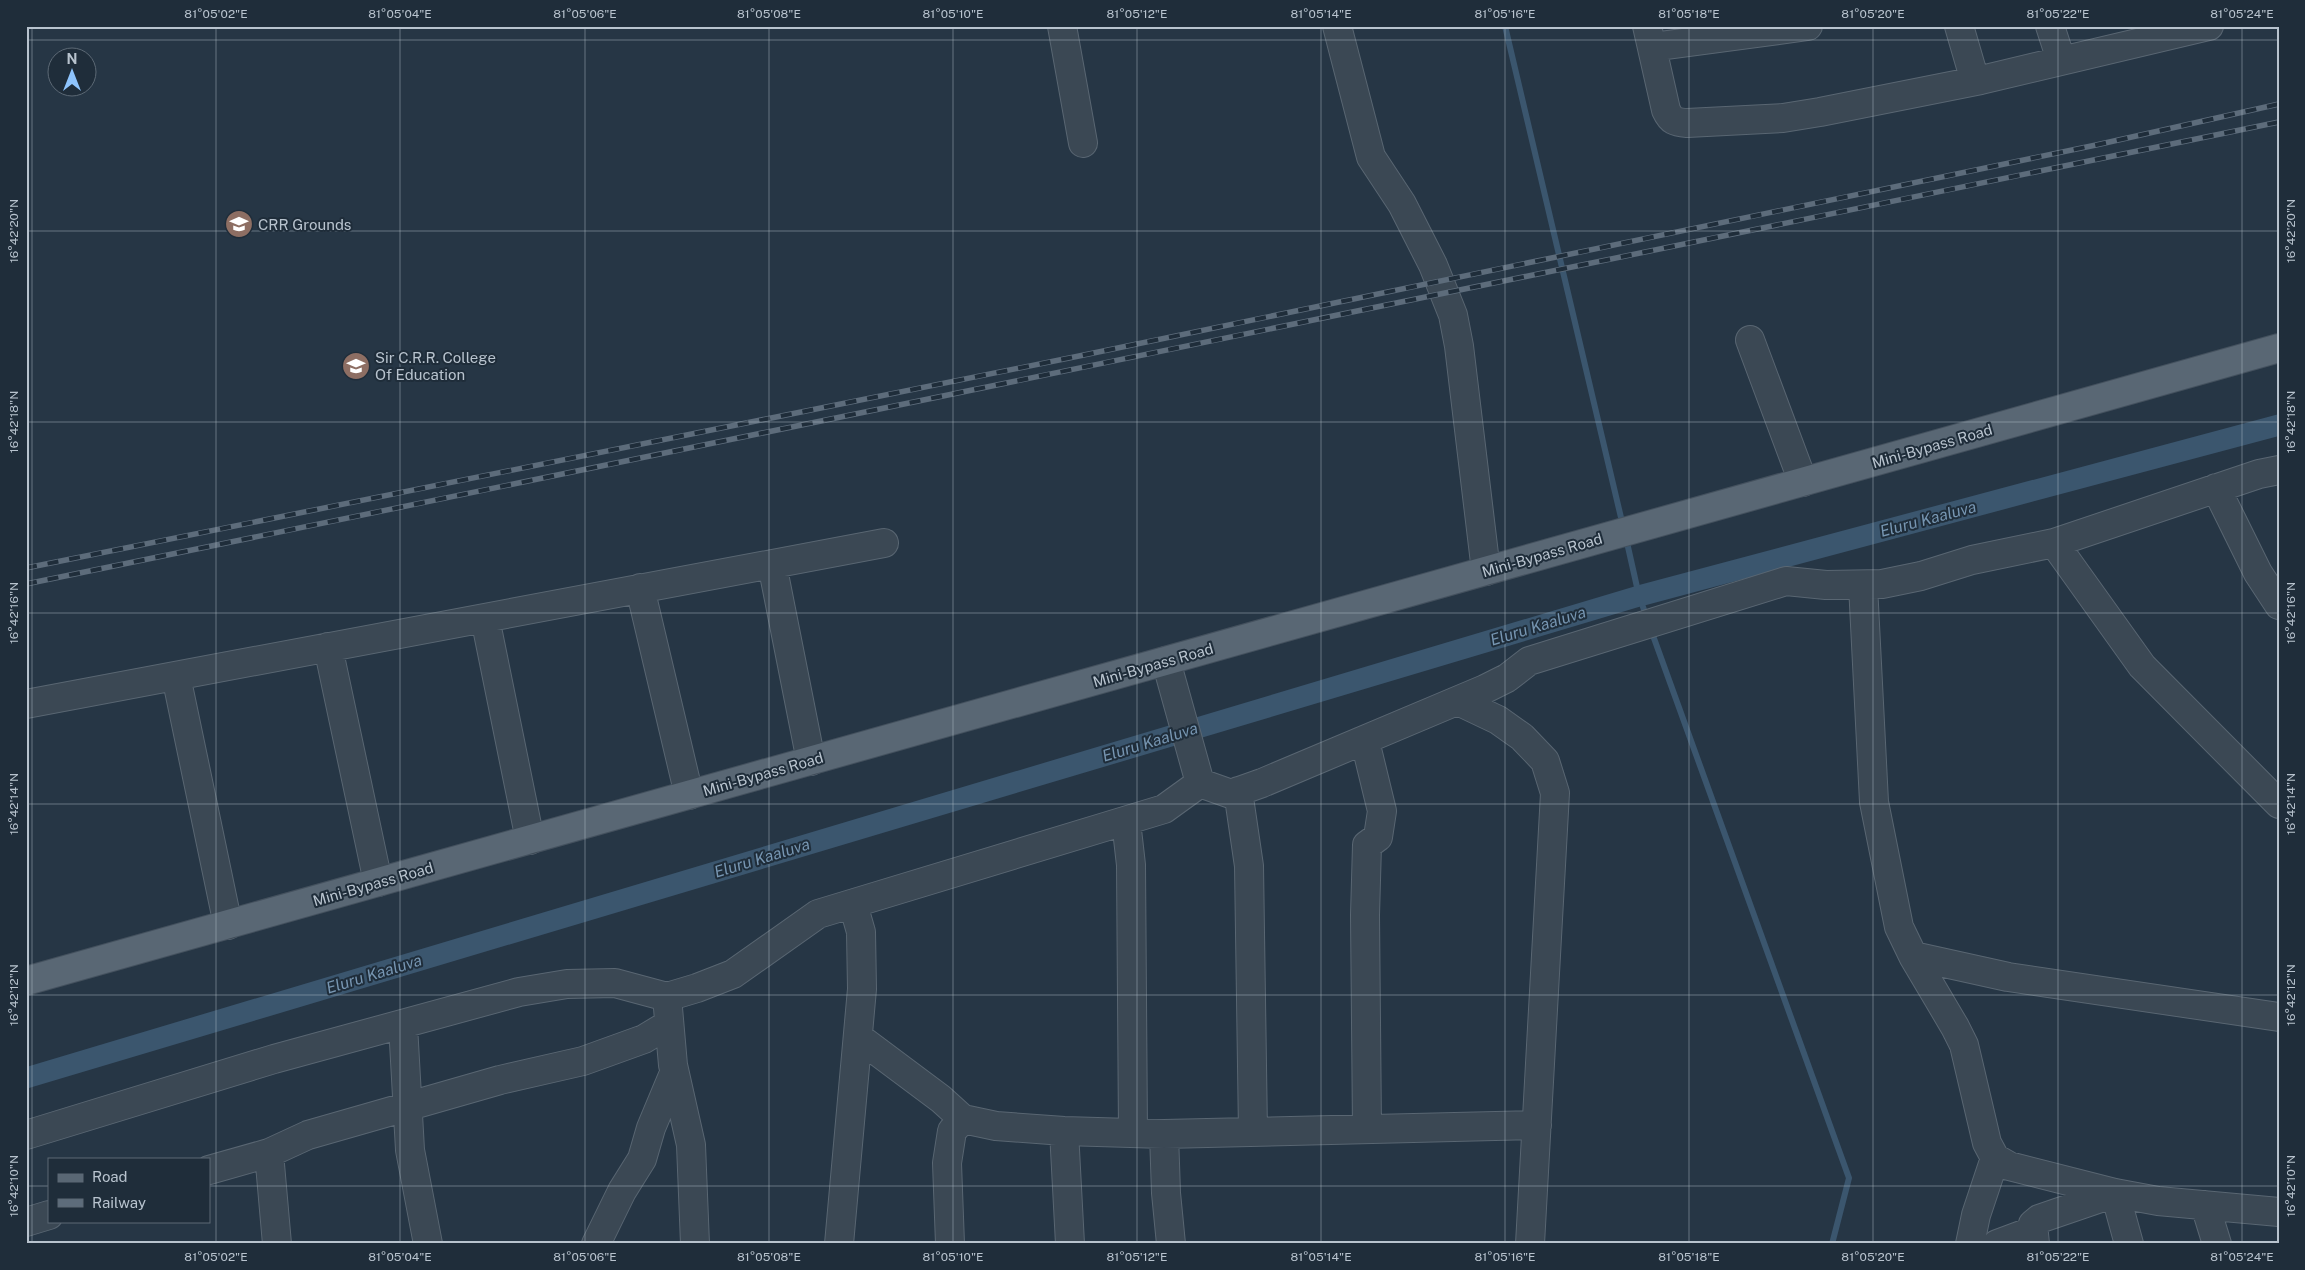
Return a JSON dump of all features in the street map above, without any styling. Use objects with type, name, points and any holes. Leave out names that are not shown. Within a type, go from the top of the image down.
[{"type":"main road","name":"Mini-Bypass Road","points":[[26,981],[2279,348]]},
{"type":"street","points":[[1062,26],[1083,143]]},
{"type":"street","points":[[1338,26],[1371,157],[1402,204],[1420,238],[1453,315],[1491,570]]},
{"type":"street","points":[[1808,26],[1650,37],[1666,110],[1670,119],[1681,123],[1783,118],[1975,81],[2061,60],[2156,32],[2209,26]]},
{"type":"street","points":[[1959,26],[1975,81]]},
{"type":"street","points":[[2050,26],[2061,60]]},
{"type":"street","points":[[1750,340],[1803,482]]},
{"type":"street","points":[[1200,783],[1231,794],[1365,741],[1446,704],[1458,701],[1507,678],[1529,661],[1786,582],[1862,585],[1882,584],[1921,576],[1972,560],[2054,543],[2216,488],[2279,470]]},
{"type":"street","points":[[2216,488],[2258,573],[2279,605]]},
{"type":"street","points":[[26,704],[884,543]]},
{"type":"street","points":[[2054,543],[2142,666],[2279,804]]},
{"type":"street","points":[[772,564],[811,761]]},
{"type":"street","points":[[1862,585],[1874,802],[1880,840],[1899,927],[1913,956],[1964,1045],[1987,1143],[1995,1158],[2009,1166],[2115,1193],[2205,1205],[2277,1218]]},
{"type":"street","points":[[640,588],[689,795]]},
{"type":"street","points":[[485,618],[530,840]]},
{"type":"street","points":[[328,647],[378,882]]},
{"type":"street","points":[[1166,661],[1200,783]]},
{"type":"street","points":[[176,676],[228,925]]},
{"type":"street","points":[[1458,701],[1498,720],[1522,737],[1545,761],[1555,793],[1530,1244]]},
{"type":"street","points":[[1365,741],[1382,811],[1378,837],[1367,845],[1365,915],[1367,1129]]},
{"type":"street","points":[[26,1135],[274,1059],[519,992],[567,984],[615,983],[667,997],[733,974],[818,914],[1164,809],[1200,783]]},
{"type":"street","points":[[1238,791],[1249,866],[1253,1132]]},
{"type":"street","points":[[1126,821],[1132,865],[1133,1133]]},
{"type":"street","points":[[839,1244],[862,989],[861,932],[853,904]]},
{"type":"street","points":[[1913,956],[2008,977],[2279,1017]]},
{"type":"street","points":[[667,997],[674,1073],[691,1146],[695,1244]]},
{"type":"street","points":[[210,1170],[269,1153],[308,1135],[500,1080],[583,1060],[644,1038],[670,1024]]},
{"type":"street","points":[[403,1025],[410,1150],[428,1244]]},
{"type":"street","points":[[858,1038],[941,1099],[963,1119],[996,1126],[1064,1131],[1164,1134],[1537,1124]]},
{"type":"street","points":[[596,1244],[622,1191],[642,1159],[651,1128],[674,1073]]},
{"type":"street","points":[[950,1244],[947,1163],[952,1131],[963,1119]]},
{"type":"street","points":[[1064,1131],[1070,1244]]},
{"type":"street","points":[[1164,1134],[1170,1244]]},
{"type":"street","points":[[269,1153],[277,1244]]},
{"type":"street","points":[[1970,1244],[1976,1215],[1995,1158]]},
{"type":"street","points":[[1997,1244],[2034,1237],[2033,1224],[2039,1219],[2115,1193]]},
{"type":"street","points":[[2115,1193],[2129,1244]]},
{"type":"street","points":[[2205,1205],[2217,1244]]},
{"type":"street","points":[[26,1222],[48,1215]]},
{"type":"waterway","points":[[1505,26],[1623,526]]},
{"type":"waterway","name":"Eluru Kaaluva","points":[[26,1078],[1639,596],[2279,425]]},
{"type":"waterway","points":[[1626,538],[1639,596],[1647,618]]},
{"type":"waterway","points":[[1651,630],[1849,1178],[1832,1244]]},
{"type":"railway","points":[[26,568],[1079,356],[2096,145],[2279,104]]},
{"type":"railway","points":[[26,584],[2279,122]]},
{"type":"place","name":"CRR Grounds","points":[[239,224]]},
{"type":"place","name":"Sir C.R.R. College Of Education","points":[[356,366]]}]
